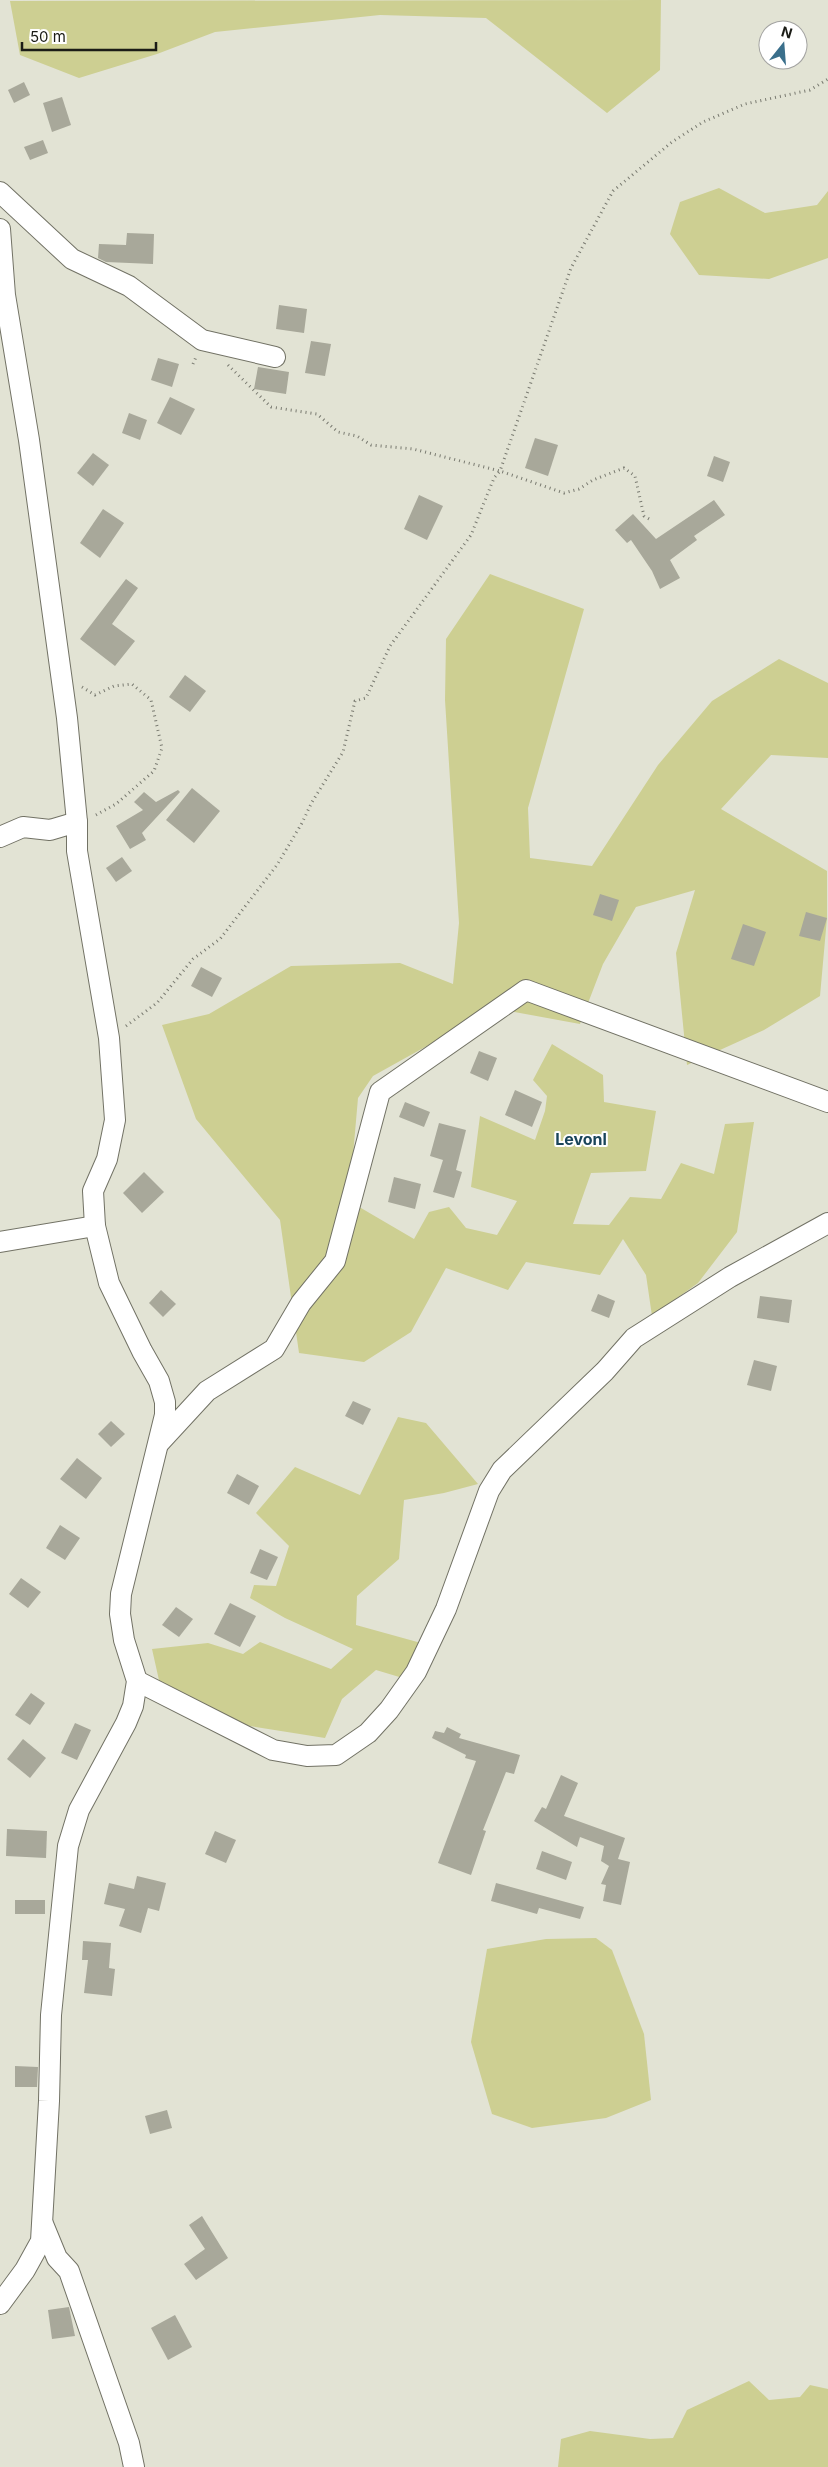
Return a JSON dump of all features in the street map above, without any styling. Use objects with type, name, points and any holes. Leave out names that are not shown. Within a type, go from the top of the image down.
[{"type":"street","points":[[0,192],[72,258],[129,286],[202,340],[275,357]]},
{"type":"street","points":[[0,229],[5,295],[29,440],[62,676],[77,822],[77,851],[109,1038],[115,1120],[107,1159],[93,1191],[95,1226],[109,1283],[159,1382],[165,1415],[121,1594],[120,1614],[124,1640],[137,1680],[133,1706],[126,1723],[79,1810],[68,1846],[51,2016],[41,2241],[36,2252],[0,2304]]},
{"type":"street","points":[[0,837],[23,827],[50,830],[77,822]]},
{"type":"street","points":[[158,1445],[207,1391],[274,1349],[301,1303],[335,1261],[380,1092],[526,990],[828,1102]]},
{"type":"street","points":[[137,1680],[273,1750],[308,1756],[336,1755],[368,1733],[389,1710],[416,1672],[446,1609],[489,1491],[502,1470],[604,1371],[634,1338],[730,1277],[828,1223]]},
{"type":"street","points":[[0,1242],[95,1226]]},
{"type":"street","points":[[42,2222],[56,2258],[69,2271],[123,2426],[134,2467]]},
{"type":"path","points":[[109,1038],[157,1003],[193,959],[220,939],[277,865],[302,823],[312,802],[342,752],[355,701],[366,698],[390,646],[471,535],[491,486],[500,471],[571,268],[612,191],[672,142],[704,122],[744,104],[810,90],[828,79]]},
{"type":"path","points":[[192,364],[202,340]]},
{"type":"path","points":[[223,360],[271,407],[317,414],[338,432],[358,436],[371,445],[413,450],[500,471],[564,493],[578,489],[593,480],[624,468],[634,476],[644,516],[651,520]]},
{"type":"path","points":[[62,676],[95,695],[114,686],[132,684],[152,700],[162,748],[154,770],[116,804],[99,815],[77,822]]},
{"type":"green space","points":[[661,0],[660,70],[607,113],[486,18],[380,15],[215,32],[157,54],[79,78],[20,55],[10,1]]},
{"type":"green space","points":[[719,188],[765,213],[817,205],[828,191],[828,258],[769,279],[699,275],[670,234],[680,202]]},
{"type":"green space","points":[[490,574],[584,609],[528,808],[530,858],[592,866],[658,765],[712,701],[779,659],[828,683],[828,758],[771,755],[721,809],[827,871],[827,918],[820,996],[764,1030],[687,1065],[676,953],[695,890],[636,907],[603,964],[580,1024],[509,1011],[443,1037],[373,1076],[358,1098],[349,1201],[414,1239],[429,1212],[449,1207],[466,1228],[497,1235],[517,1201],[471,1187],[480,1116],[535,1140],[545,1111],[547,1096],[533,1080],[552,1044],[603,1075],[604,1102],[656,1111],[646,1171],[591,1173],[573,1224],[609,1225],[630,1197],[661,1199],[681,1163],[714,1174],[725,1124],[754,1122],[737,1232],[698,1283],[652,1316],[646,1275],[623,1239],[600,1275],[526,1262],[508,1290],[446,1268],[411,1332],[364,1362],[299,1353],[280,1220],[196,1119],[162,1025],[209,1014],[291,966],[400,963],[453,984],[459,923],[445,700],[446,639]]},
{"type":"green space","points":[[398,1417],[426,1423],[478,1484],[444,1493],[404,1500],[399,1559],[357,1596],[356,1625],[421,1643],[406,1679],[376,1670],[342,1699],[325,1738],[250,1726],[165,1707],[152,1649],[208,1643],[243,1654],[260,1642],[331,1669],[353,1649],[285,1618],[250,1598],[254,1585],[276,1586],[289,1546],[256,1513],[295,1467],[360,1495]]},
{"type":"green space","points":[[596,1938],[612,1950],[644,2034],[651,2100],[606,2118],[532,2128],[492,2114],[471,2042],[487,1949],[546,1939]]},
{"type":"green space","points":[[749,2381],[769,2400],[800,2397],[810,2385],[828,2389],[828,2467],[558,2467],[561,2439],[590,2431],[650,2439],[673,2438],[687,2410]]},
{"type":"building","points":[[24,82],[30,95],[14,103],[8,90]]},
{"type":"building","points":[[62,97],[71,125],[52,132],[43,103]]},
{"type":"building","points":[[43,140],[48,153],[30,160],[24,147]]},
{"type":"building","points":[[127,233],[154,234],[153,264],[106,262],[98,258],[99,244],[126,245]]},
{"type":"building","points":[[279,305],[307,309],[304,333],[276,329]]},
{"type":"building","points":[[311,341],[331,344],[325,376],[305,373]]},
{"type":"building","points":[[158,358],[179,364],[172,387],[151,380]]},
{"type":"building","points":[[258,367],[289,372],[286,394],[254,389]]},
{"type":"building","points":[[170,397],[195,409],[181,435],[157,423]]},
{"type":"building","points":[[129,413],[147,420],[140,440],[122,433]]},
{"type":"building","points":[[535,438],[558,445],[548,476],[525,468]]},
{"type":"building","points":[[93,453],[109,465],[93,486],[77,473]]},
{"type":"building","points":[[714,456],[730,462],[723,482],[707,476]]},
{"type":"building","points":[[419,495],[443,506],[427,540],[404,529]]},
{"type":"building","points":[[714,500],[725,515],[694,536],[697,540],[670,560],[680,578],[660,589],[652,571],[631,540],[627,543],[615,530],[633,514],[656,539]]},
{"type":"building","points":[[103,509],[124,523],[100,558],[80,543]]},
{"type":"building","points":[[126,579],[138,588],[112,624],[135,641],[115,666],[80,639]]},
{"type":"building","points":[[185,675],[206,691],[190,712],[169,697]]},
{"type":"building","points":[[192,788],[220,811],[194,843],[166,820]]},
{"type":"building","points":[[178,790],[180,792],[142,833],[146,840],[130,849],[116,826],[143,810],[134,802],[144,792],[156,802]]},
{"type":"building","points":[[122,857],[132,871],[116,882],[106,868]]},
{"type":"building","points":[[600,894],[619,900],[612,921],[593,915]]},
{"type":"building","points":[[806,912],[827,918],[820,941],[799,936]]},
{"type":"building","points":[[743,924],[766,932],[754,966],[731,959]]},
{"type":"building","points":[[201,967],[222,978],[212,997],[191,986]]},
{"type":"building","points":[[479,1051],[497,1058],[488,1081],[470,1073]]},
{"type":"building","points":[[515,1090],[542,1102],[532,1127],[505,1115]]},
{"type":"building","points":[[405,1102],[430,1112],[424,1127],[399,1117]]},
{"type":"building","points":[[439,1123],[466,1130],[456,1170],[462,1172],[454,1198],[433,1192],[443,1160],[430,1156]]},
{"type":"building","points":[[144,1172],[164,1192],[142,1213],[123,1193]]},
{"type":"building","points":[[394,1177],[421,1184],[415,1209],[388,1202]]},
{"type":"building","points":[[161,1290],[176,1304],[163,1317],[149,1303]]},
{"type":"building","points":[[598,1294],[615,1301],[609,1318],[591,1311]]},
{"type":"building","points":[[760,1296],[792,1300],[789,1323],[757,1318]]},
{"type":"building","points":[[754,1360],[777,1366],[771,1391],[747,1385]]},
{"type":"building","points":[[353,1401],[371,1409],[363,1425],[345,1416]]},
{"type":"building","points":[[111,1421],[125,1434],[111,1447],[98,1434]]},
{"type":"building","points":[[77,1458],[102,1478],[86,1499],[60,1479]]},
{"type":"building","points":[[237,1474],[259,1486],[249,1505],[227,1493]]},
{"type":"building","points":[[60,1525],[80,1538],[65,1560],[46,1548]]},
{"type":"building","points":[[260,1549],[278,1557],[267,1580],[250,1573]]},
{"type":"building","points":[[21,1578],[41,1592],[28,1608],[9,1594]]},
{"type":"building","points":[[230,1603],[256,1616],[240,1647],[214,1634]]},
{"type":"building","points":[[176,1607],[193,1619],[179,1637],[162,1625]]},
{"type":"building","points":[[31,1693],[45,1703],[30,1725],[15,1715]]},
{"type":"building","points":[[75,1723],[91,1730],[77,1760],[61,1753]]},
{"type":"building","points":[[447,1727],[461,1734],[459,1738],[520,1755],[514,1774],[506,1772],[483,1830],[486,1831],[471,1875],[438,1863],[476,1761],[465,1758],[466,1755],[432,1738],[435,1731],[444,1733]]},
{"type":"building","points":[[23,1739],[46,1758],[30,1778],[7,1759]]},
{"type":"building","points":[[561,1775],[578,1783],[564,1816],[625,1838],[618,1859],[630,1862],[621,1905],[603,1901],[606,1885],[601,1884],[609,1866],[601,1861],[604,1846],[580,1837],[577,1847],[534,1821],[542,1807],[546,1809]]},
{"type":"building","points":[[7,1829],[47,1831],[46,1858],[6,1856]]},
{"type":"building","points":[[215,1831],[236,1840],[226,1863],[205,1854]]},
{"type":"building","points":[[542,1851],[572,1862],[566,1880],[536,1869]]},
{"type":"building","points":[[137,1876],[166,1883],[159,1911],[148,1908],[141,1933],[119,1926],[125,1909],[104,1904],[109,1883],[134,1889]]},
{"type":"building","points":[[496,1883],[584,1907],[580,1919],[539,1908],[537,1914],[491,1901]]},
{"type":"building","points":[[15,1900],[45,1900],[45,1914],[15,1914]]},
{"type":"building","points":[[83,1941],[111,1943],[109,1968],[115,1969],[112,1996],[84,1993],[88,1960],[82,1960]]},
{"type":"building","points":[[15,2066],[38,2067],[37,2087],[15,2087]]},
{"type":"building","points":[[167,2110],[172,2128],[150,2134],[145,2116]]},
{"type":"building","points":[[202,2216],[228,2258],[196,2280],[184,2264],[205,2249],[189,2225]]},
{"type":"building","points":[[69,2307],[75,2336],[52,2339],[48,2310]]},
{"type":"building","points":[[175,2315],[192,2347],[168,2360],[151,2328]]},
{"type":"district","name":"Levonl","points":[[581,1139]]}]
